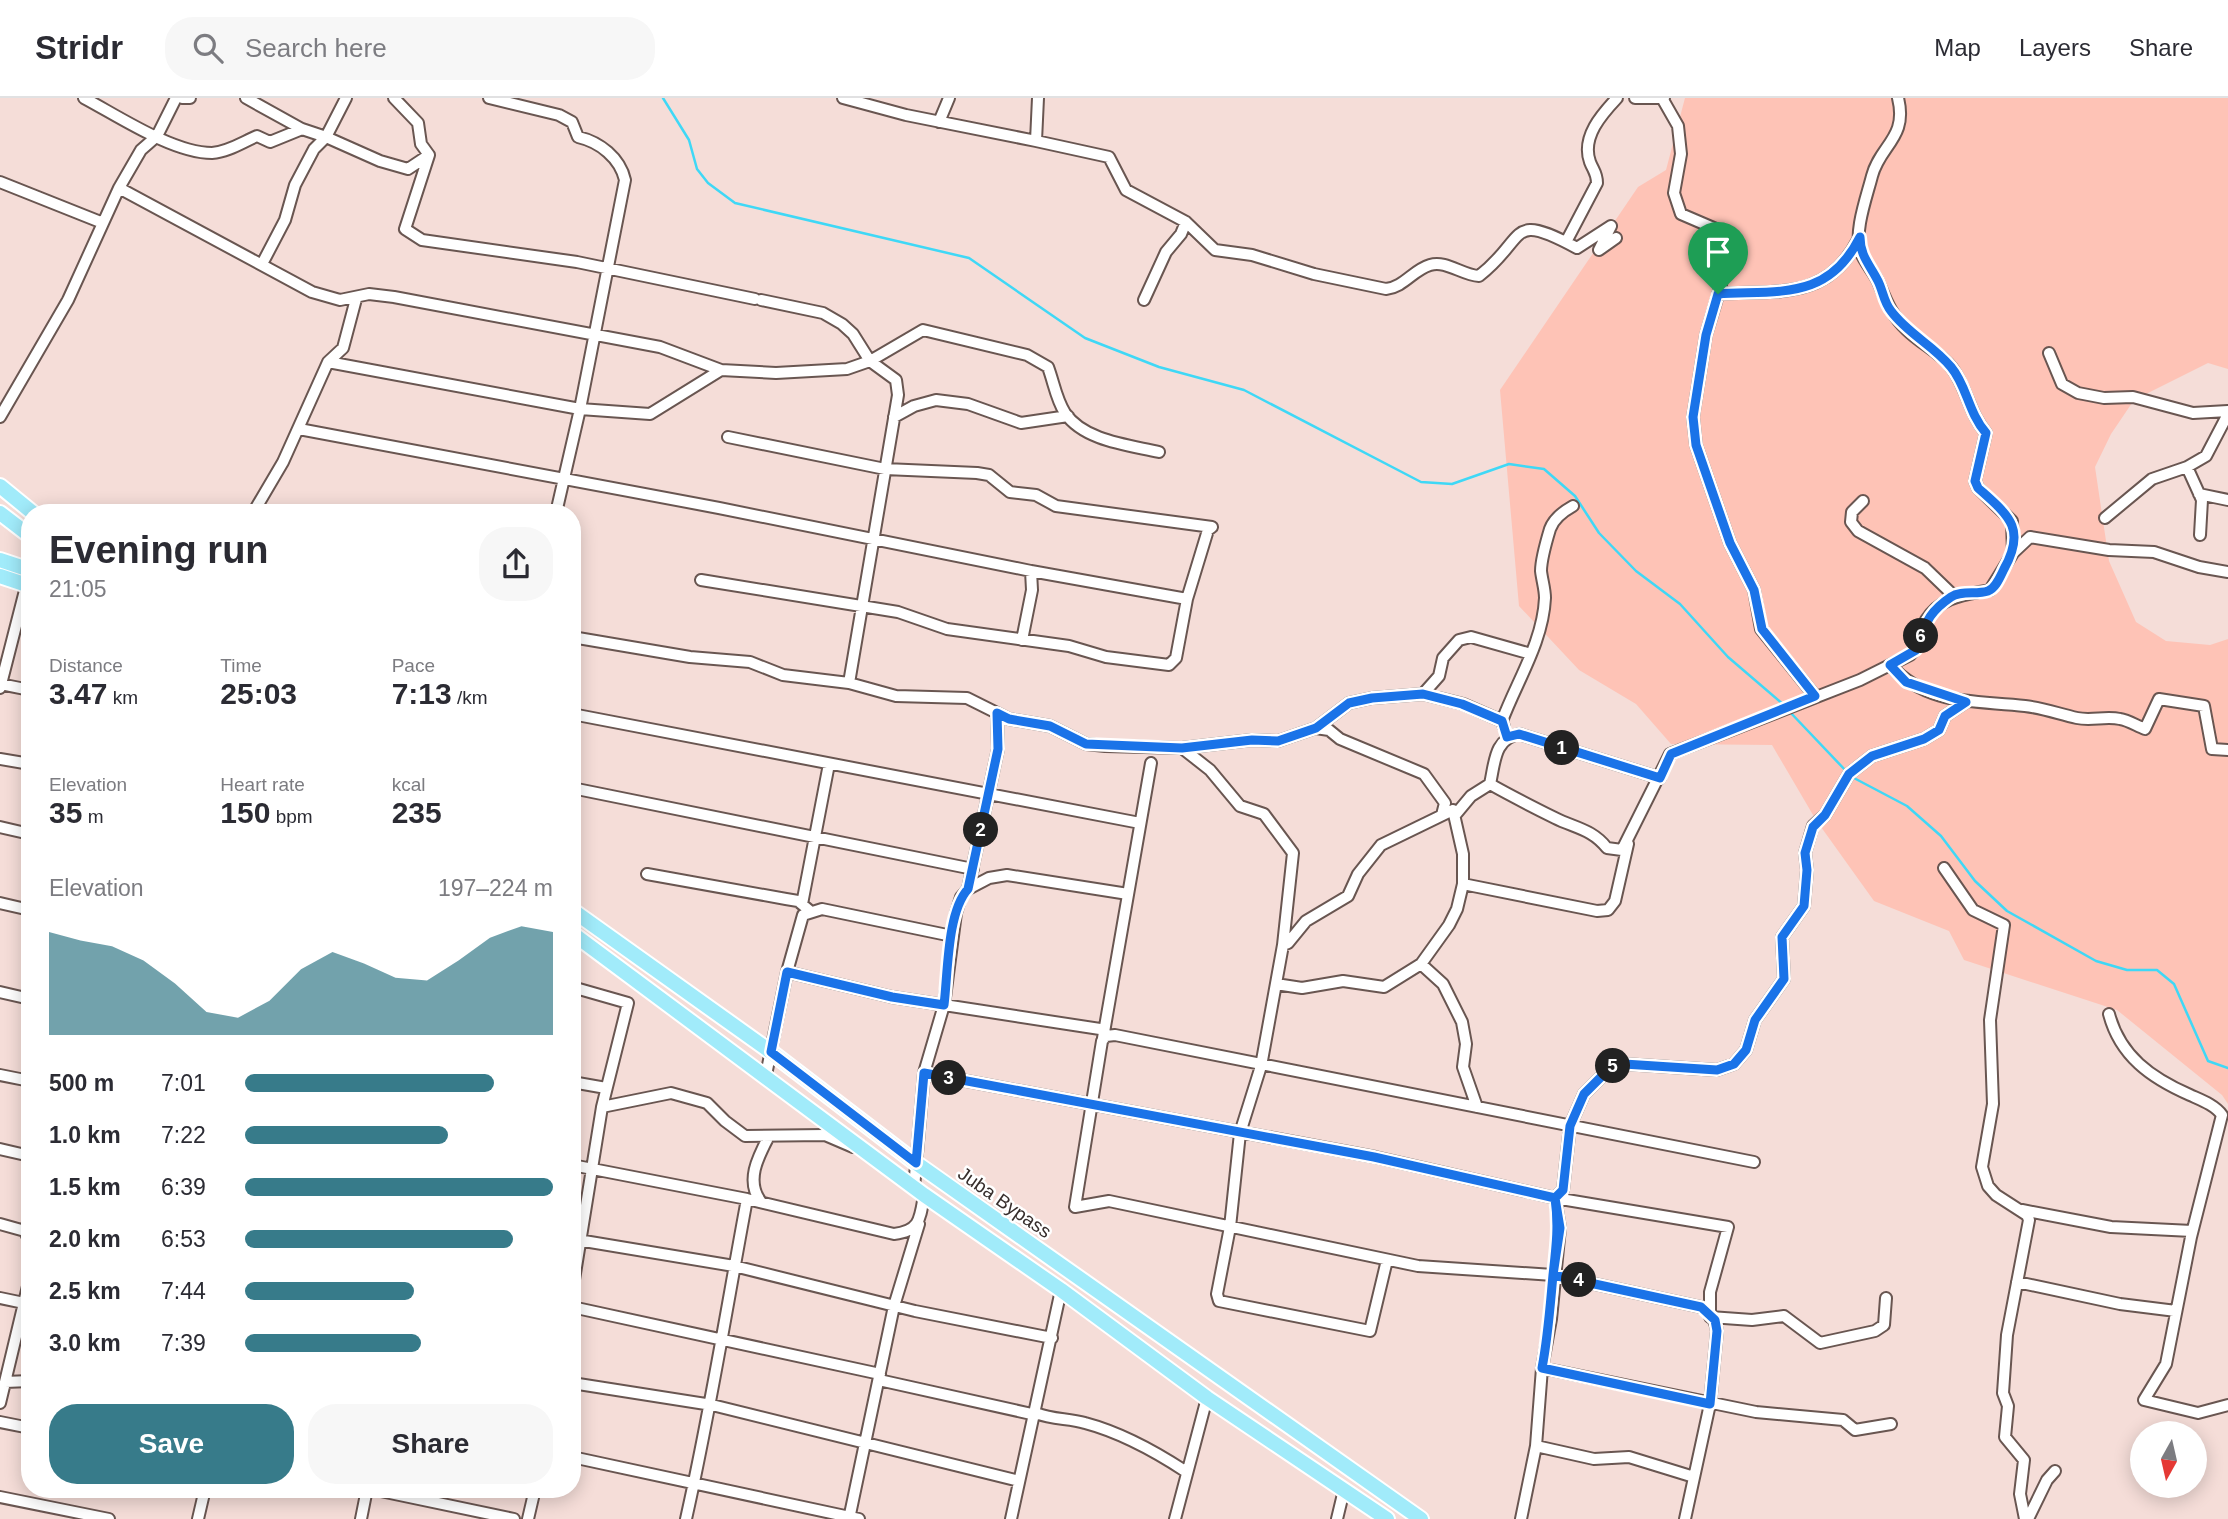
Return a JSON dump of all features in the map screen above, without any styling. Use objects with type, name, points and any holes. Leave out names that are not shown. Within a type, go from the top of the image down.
[{"type":"main road","points":[[0,486],[22,504]]},
{"type":"main road","points":[[0,513],[21,529]]},
{"type":"main road","points":[[0,560],[21,573]]},
{"type":"main road","points":[[0,576],[21,577]]},
{"type":"main road","name":"Juba Bypass","points":[[581,916],[771,1052],[916,1163],[1421,1519]]},
{"type":"main road","points":[[581,940],[766,1075],[919,1192],[1061,1290],[1207,1398],[1387,1519]]},
{"type":"street","points":[[84,98],[185,148],[213,153],[257,136],[270,142],[302,129]]},
{"type":"street","points":[[0,417],[68,300],[120,188],[141,150],[157,136],[176,98]]},
{"type":"street","points":[[182,98],[190,98]]},
{"type":"street","points":[[246,98],[302,129],[380,161],[408,169],[429,155]]},
{"type":"street","points":[[262,264],[285,220],[295,185],[314,149],[326,137],[346,98]]},
{"type":"street","points":[[394,98],[418,122],[421,144],[429,155]]},
{"type":"street","points":[[489,98],[559,115],[572,122],[578,136],[590,139],[622,167],[625,180],[580,409],[558,504]]},
{"type":"street","points":[[843,98],[939,122],[1109,157],[1126,190],[1186,222],[1215,250],[1252,255],[1314,274],[1386,289],[1396,288],[1428,265],[1446,265],[1479,276],[1518,234],[1528,229],[1539,229],[1577,248],[1611,226],[1599,250],[1616,238]]},
{"type":"street","points":[[939,122],[949,98]]},
{"type":"street","points":[[1036,141],[1038,98]]},
{"type":"street","points":[[1566,242],[1597,183],[1597,174],[1589,158],[1591,132],[1617,98]]},
{"type":"street","points":[[1635,98],[1663,99],[1678,126],[1681,154],[1674,193],[1681,214],[1716,229],[1725,255],[1718,294],[1706,335],[1693,417],[1696,445],[1730,543],[1754,590],[1762,629],[1815,696]]},
{"type":"street","points":[[1898,98],[1898,132],[1872,175],[1860,250],[1879,282],[1888,309],[1908,332],[1927,344],[1952,368],[1962,386],[1968,406],[1986,433],[1975,481],[1978,488],[2012,521],[2015,535],[2013,553]]},
{"type":"street","points":[[429,155],[405,229],[422,240],[462,243],[607,268],[823,313],[853,334],[870,361],[891,374],[897,387],[913,400],[923,403]]},
{"type":"street","points":[[0,182],[103,223]]},
{"type":"street","points":[[120,188],[312,292],[340,300],[356,299],[369,294],[394,297],[660,347],[722,370],[832,371],[870,361],[923,330],[1027,355],[1048,367],[1056,395],[1068,416],[1095,435],[1159,453]]},
{"type":"street","points":[[1144,300],[1166,252],[1181,234],[1186,222]]},
{"type":"street","points":[[1718,294],[1798,290],[1824,281],[1849,259],[1860,237]]},
{"type":"street","points":[[258,504],[299,429],[328,362],[343,348],[356,299]]},
{"type":"street","points":[[2049,353],[2062,384],[2078,393],[2104,398],[2133,397],[2182,412],[2228,413],[2206,456],[2187,467],[2152,479],[2105,518]]},
{"type":"street","points":[[328,362],[580,409],[650,414],[722,370]]},
{"type":"street","points":[[849,683],[897,387]]},
{"type":"street","points":[[894,417],[936,400],[968,404],[1021,423],[1068,416]]},
{"type":"street","points":[[299,429],[1187,599]]},
{"type":"street","points":[[701,580],[898,612],[947,629],[1069,646],[1106,657],[1169,665],[1176,658],[1187,599],[1201,550],[1212,527],[1056,506],[1036,495],[1010,492],[989,475],[976,472],[885,469],[728,437]]},
{"type":"street","points":[[2187,467],[2199,494],[2203,513],[2200,535]]},
{"type":"street","points":[[2199,494],[2228,500]]},
{"type":"street","points":[[1863,501],[1852,512],[1851,522],[1858,531],[1925,568],[1953,595]]},
{"type":"street","points":[[1507,737],[1502,721],[1531,654],[1545,597],[1541,562],[1551,527],[1561,514],[1573,506]]},
{"type":"street","points":[[1490,784],[1559,820],[1579,826],[1598,837],[1607,848],[1622,850],[1671,754],[1890,665],[1916,650],[1926,619],[1953,595],[1990,590],[2013,553],[2030,537],[2109,550],[2154,552],[2199,567],[2228,572]]},
{"type":"street","points":[[1022,640],[1032,590],[1031,570]]},
{"type":"street","points":[[21,608],[0,686],[21,689]]},
{"type":"street","points":[[1423,694],[1439,676],[1443,658],[1459,640],[1471,636],[1531,654]]},
{"type":"street","points":[[581,639],[690,657],[750,662],[783,675],[849,683],[896,696],[967,698],[1009,719],[1050,726],[1086,744],[1182,748],[1252,740],[1278,741],[1316,728],[1349,703],[1372,698],[1423,694],[1462,704],[1502,721]]},
{"type":"street","points":[[1890,665],[1906,682],[1966,702],[2022,705],[2095,720],[2119,718],[2145,729],[2159,699],[2204,706],[2212,749],[2228,750]]},
{"type":"street","points":[[1555,1198],[1563,1190],[1570,1126],[1584,1094],[1612,1066],[1624,1064],[1717,1070],[1734,1064],[1746,1050],[1755,1020],[1784,979],[1782,937],[1804,906],[1807,870],[1805,853],[1813,827],[1825,815],[1849,774],[1872,756],[1924,739],[1939,730],[1945,716],[1966,702]]},
{"type":"street","points":[[968,889],[1000,736],[997,713]]},
{"type":"street","points":[[581,717],[1140,823]]},
{"type":"street","points":[[1316,728],[1329,730],[1340,739],[1424,774],[1445,803],[1443,815]]},
{"type":"street","points":[[1456,814],[1471,796],[1490,784],[1499,745],[1507,737],[1519,734],[1660,778]]},
{"type":"street","points":[[1182,748],[1210,770],[1240,806],[1264,814],[1293,853],[1283,945],[1261,1066],[1240,1133],[1230,1227],[1219,1279],[1219,1301],[1370,1331],[1387,1260]]},
{"type":"street","points":[[0,759],[21,762]]},
{"type":"street","points":[[1151,762],[1101,1035],[1076,1207],[1110,1201],[1418,1266],[1553,1275],[1701,1307],[1715,1320],[1717,1331],[1710,1404],[1685,1519]]},
{"type":"street","points":[[766,1075],[787,972],[806,907],[815,836],[829,764]]},
{"type":"street","points":[[581,790],[973,869]]},
{"type":"street","points":[[1276,985],[1302,988],[1343,981],[1384,987],[1421,964],[1450,925],[1458,909],[1463,884],[1463,854],[1453,810],[1381,845],[1358,874],[1348,896],[1306,921],[1288,943],[1283,945]]},
{"type":"street","points":[[0,827],[21,832]]},
{"type":"street","points":[[1463,884],[1597,911],[1608,910],[1615,901],[1628,841]]},
{"type":"street","points":[[1944,868],[1973,909],[2004,925],[1990,1020],[1993,1104],[1982,1167],[1988,1186],[1996,1195],[2027,1214],[2029,1224],[2007,1335],[2003,1393],[2008,1406],[2005,1437],[2024,1460],[2020,1494],[2026,1519]]},
{"type":"street","points":[[647,874],[952,936]]},
{"type":"street","points":[[581,1459],[853,1518],[865,1442],[894,1306],[919,1224],[916,1163],[924,1073],[944,1005],[952,936],[961,897],[968,889],[989,878],[1007,875],[1128,894]]},
{"type":"street","points":[[0,903],[21,908]]},
{"type":"street","points":[[1421,964],[1443,984],[1462,1022],[1466,1044],[1462,1067],[1477,1107]]},
{"type":"street","points":[[787,972],[892,997],[1106,1036],[1115,1035],[1754,1162]]},
{"type":"street","points":[[581,990],[628,1003],[606,1088],[594,1169],[581,1223]]},
{"type":"street","points":[[0,992],[21,997]]},
{"type":"street","points":[[2109,1014],[2121,1047],[2139,1065],[2222,1115],[2192,1231],[2166,1364],[2144,1400],[2198,1413],[2228,1405]]},
{"type":"street","points":[[924,1073],[1374,1157],[1555,1198],[1728,1227],[1710,1292],[1710,1317],[1717,1331]]},
{"type":"street","points":[[0,1075],[21,1079]]},
{"type":"street","points":[[581,1084],[606,1088]]},
{"type":"street","points":[[602,1107],[671,1093],[695,1097],[707,1102],[725,1121],[745,1136],[825,1135],[865,1152]]},
{"type":"street","points":[[761,1202],[754,1193],[753,1179],[758,1156],[769,1136]]},
{"type":"street","points":[[0,1149],[21,1154]]},
{"type":"street","points":[[581,1167],[761,1202],[894,1234],[910,1232],[919,1224]]},
{"type":"street","points":[[1521,1519],[1536,1446],[1542,1368],[1551,1319],[1553,1275],[1560,1228],[1555,1198]]},
{"type":"street","points":[[686,1519],[712,1405],[720,1338],[747,1199]]},
{"type":"street","points":[[2022,1210],[2110,1227],[2192,1231]]},
{"type":"street","points":[[0,1224],[21,1230]]},
{"type":"street","points":[[581,1241],[734,1266],[894,1306],[1052,1338]]},
{"type":"street","points":[[2017,1282],[2120,1304],[2176,1311]]},
{"type":"street","points":[[1011,1519],[1061,1290]]},
{"type":"street","points":[[0,1298],[21,1302]]},
{"type":"street","points":[[1710,1317],[1752,1321],[1784,1316],[1820,1343],[1875,1331],[1884,1325],[1886,1298]]},
{"type":"street","points":[[581,1309],[720,1338],[1059,1421],[1084,1422],[1163,1457],[1185,1471]]},
{"type":"street","points":[[0,1403],[21,1315]]},
{"type":"street","points":[[1542,1368],[1710,1404],[1756,1412],[1833,1419],[1860,1431],[1891,1424]]},
{"type":"street","points":[[5,1382],[21,1381]]},
{"type":"street","points":[[581,1384],[712,1405],[1019,1481]]},
{"type":"street","points":[[1175,1519],[1185,1471],[1207,1398]]},
{"type":"street","points":[[0,1422],[21,1426]]},
{"type":"street","points":[[1536,1446],[1594,1459],[1629,1457],[1694,1477]]},
{"type":"street","points":[[2026,1519],[2047,1480],[2055,1471]]},
{"type":"street","points":[[1338,1519],[1344,1490]]},
{"type":"street","points":[[0,1497],[109,1519]]},
{"type":"street","points":[[198,1519],[203,1498]]},
{"type":"street","points":[[361,1519],[367,1498]]},
{"type":"street","points":[[412,1498],[514,1519]]},
{"type":"street","points":[[528,1519],[533,1498]]},
{"type":"shaded area","points":[[1685,98],[2228,98],[2228,369],[2208,363],[2134,400],[2111,434],[2095,467],[2109,561],[2136,622],[2166,641],[2210,645],[2228,639],[2228,1104],[2222,1095],[2117,1010],[1964,960],[1949,931],[1874,901],[1816,820],[1772,745],[1671,744],[1636,704],[1579,670],[1519,606],[1500,390],[1638,187],[1666,170]]},
{"type":"waterway","points":[[663,98],[689,140],[697,169],[708,183],[735,203],[969,258],[1085,338],[1159,367],[1244,390],[1421,482],[1452,484],[1509,464],[1544,469],[1575,496],[1599,533],[1636,571],[1680,604],[1728,657],[1785,706]]},
{"type":"waterway","points":[[1789,711],[1847,772]]},
{"type":"waterway","points":[[1852,777],[1907,806],[1941,836],[1975,881],[2007,911],[2096,961],[2127,970],[2157,970],[2174,984],[2208,1061],[2228,1068]]},
{"type":"route","points":[[1718,294],[1709,320],[1693,417],[1696,445],[1730,543],[1754,590],[1762,629],[1815,696],[1671,754],[1660,778],[1519,734],[1507,737],[1502,721],[1490,714],[1423,694],[1372,698],[1349,703],[1338,715],[1316,728],[1278,741],[1252,740],[1182,748],[1086,744],[1050,726],[1009,719],[997,713],[1000,736],[998,749],[968,889],[961,897],[956,913],[944,1005],[892,997],[787,972],[771,1052],[916,1163],[924,1073],[1374,1157],[1555,1198],[1560,1228],[1553,1275],[1701,1307],[1715,1320],[1717,1331],[1710,1404],[1542,1368],[1551,1319],[1553,1275],[1560,1228],[1555,1198],[1563,1190],[1570,1126],[1584,1094],[1612,1066],[1624,1064],[1717,1070],[1734,1064],[1746,1050],[1755,1020],[1779,990],[1784,979],[1782,937],[1785,929],[1792,924],[1804,906],[1807,870],[1805,853],[1813,827],[1825,815],[1849,774],[1872,756],[1924,739],[1939,730],[1945,716],[1966,702],[1906,682],[1890,665],[1916,650],[1926,619],[1953,595],[1990,590],[1996,584],[2013,553],[2015,535],[2012,521],[1978,488],[1975,481],[1986,433],[1968,406],[1962,386],[1952,368],[1927,344],[1908,332],[1888,309],[1879,282],[1860,250],[1860,237],[1849,259],[1824,281],[1798,290],[1718,294]]}]
